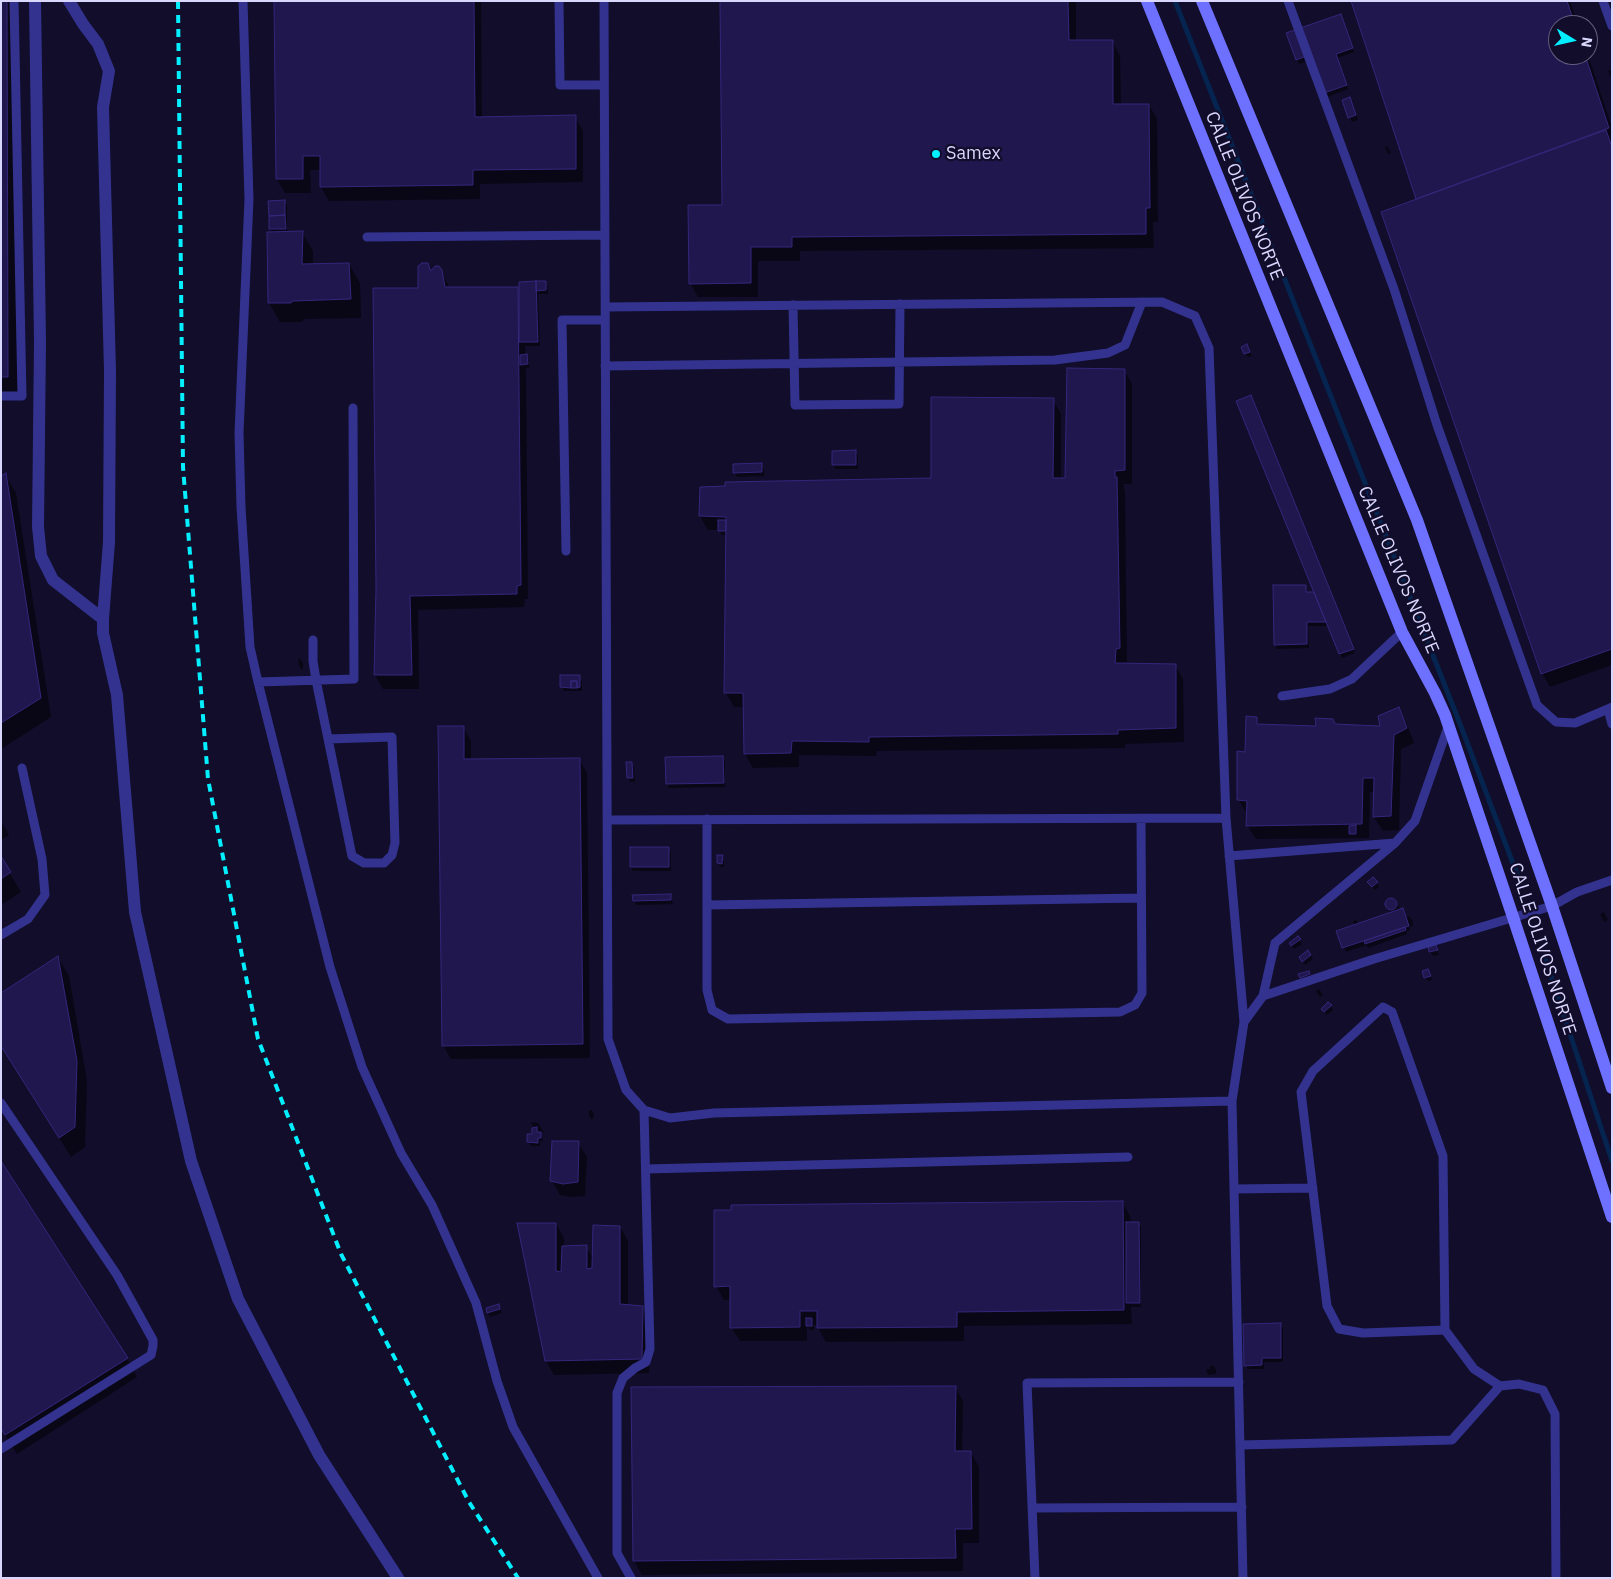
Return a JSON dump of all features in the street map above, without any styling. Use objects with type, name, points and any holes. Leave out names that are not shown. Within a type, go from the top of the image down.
[{"type":"main road","name":"CALLE OLIVOS NORTE","points":[[1147,1],[1402,632],[1445,715],[1612,1217]]},
{"type":"main road","name":"CALLE OLIVOS NORTE","points":[[1202,1],[1416,520],[1552,906],[1612,1088]]},
{"type":"street","points":[[34,1],[40,341],[38,527],[41,556],[53,580],[103,619]]},
{"type":"street","points":[[69,1],[98,44],[109,71],[104,107],[110,371],[109,532],[103,633],[117,695],[134,912],[191,1161],[238,1299],[319,1454],[398,1578]]},
{"type":"lane","points":[[1,396],[22,396],[14,1]]},
{"type":"lane","points":[[243,1],[249,199],[239,433],[250,647],[320,932],[362,1067],[401,1153],[432,1206],[476,1303],[497,1381],[513,1427],[598,1578]]},
{"type":"lane","points":[[559,1],[560,85],[604,85]]},
{"type":"lane","points":[[604,1],[608,1039],[626,1090],[644,1110],[670,1118],[714,1113],[1232,1101]]},
{"type":"lane","points":[[1288,1],[1394,289],[1438,425],[1537,705],[1556,722],[1575,723],[1610,708],[1612,724]]},
{"type":"lane","points":[[1603,1],[1612,26]]},
{"type":"lane","points":[[367,237],[605,235]]},
{"type":"lane","points":[[605,366],[1055,360],[1108,353],[1125,345],[1142,302]]},
{"type":"lane","points":[[605,307],[1162,302],[1195,316],[1209,348],[1226,818],[1244,1022],[1232,1101],[1243,1578]]},
{"type":"lane","points":[[792,305],[795,405],[899,404],[900,304]]},
{"type":"lane","points":[[566,551],[562,320],[605,320]]},
{"type":"lane","points":[[258,682],[354,679],[353,408]]},
{"type":"lane","points":[[1282,696],[1330,690],[1352,679],[1402,632]]},
{"type":"lane","points":[[313,640],[313,661],[316,680],[328,739],[352,856],[364,863],[384,863],[392,855],[394,843],[392,737],[328,739]]},
{"type":"lane","points":[[1244,1022],[1263,996],[1275,943],[1395,843],[1415,821],[1448,727]]},
{"type":"lane","points":[[1,935],[28,919],[45,895],[42,859],[22,768]]},
{"type":"lane","points":[[607,820],[1226,818]]},
{"type":"lane","points":[[707,819],[707,990],[712,1010],[728,1020],[1120,1012],[1136,1005],[1142,993],[1141,819]]},
{"type":"lane","points":[[1229,856],[1395,843]]},
{"type":"lane","points":[[1263,996],[1374,959],[1552,906],[1577,892],[1612,880]]},
{"type":"lane","points":[[707,905],[1141,898]]},
{"type":"lane","points":[[1445,1330],[1363,1333],[1339,1329],[1327,1306],[1301,1092],[1313,1071],[1383,1007],[1392,1012],[1443,1156],[1445,1330],[1474,1369],[1500,1386],[1520,1384],[1542,1390],[1555,1414],[1556,1578]]},
{"type":"lane","points":[[1,1103],[117,1275],[153,1340],[151,1355],[1,1449]]},
{"type":"lane","points":[[631,1578],[617,1552],[617,1393],[623,1378],[646,1362],[650,1349],[644,1110]]},
{"type":"lane","points":[[646,1169],[1128,1157]]},
{"type":"lane","points":[[1234,1190],[1313,1188]]},
{"type":"lane","points":[[1035,1578],[1027,1384],[1239,1382]]},
{"type":"lane","points":[[1240,1445],[1452,1440],[1500,1386]]},
{"type":"lane","points":[[1032,1508],[1242,1507]]},
{"type":"building","points":[[1,1],[7,1],[8,377],[1,377]]},
{"type":"building","points":[[274,1],[474,1],[475,117],[576,115],[576,169],[473,170],[473,185],[320,187],[320,156],[303,156],[303,179],[276,179]]},
{"type":"building","name":"Samex","points":[[720,1],[1068,1],[1069,40],[1113,40],[1113,104],[1149,104],[1150,208],[1146,208],[1146,234],[792,237],[792,247],[751,247],[751,283],[689,284],[688,205],[722,205]]},
{"type":"building","points":[[1351,1],[1567,1],[1572,15],[1548,15],[1548,65],[1588,65],[1609,128],[1416,199]]},
{"type":"building","points":[[1341,14],[1353,48],[1336,54],[1347,85],[1324,93],[1300,28]]},
{"type":"building","points":[[1300,28],[1309,55],[1296,60],[1286,33]]},
{"type":"building","points":[[1350,97],[1356,115],[1348,118],[1342,100]]},
{"type":"building","points":[[1606,130],[1612,147],[1612,649],[1541,674],[1381,212]]},
{"type":"building","points":[[285,200],[285,215],[269,216],[268,201]]},
{"type":"building","points":[[285,215],[286,229],[269,229],[269,216]]},
{"type":"building","points":[[303,231],[302,264],[349,263],[351,299],[268,303],[267,232]]},
{"type":"building","points":[[422,263],[428,263],[430,270],[435,266],[439,266],[442,270],[445,287],[518,287],[521,585],[517,586],[517,594],[410,596],[412,675],[374,675],[376,588],[373,288],[418,288],[418,266]]},
{"type":"building","points":[[536,281],[538,342],[519,342],[519,282]]},
{"type":"building","points":[[536,281],[546,281],[546,290],[536,291]]},
{"type":"building","points":[[1247,344],[1250,352],[1244,354],[1241,347]]},
{"type":"building","points":[[527,354],[528,364],[520,365],[520,355]]},
{"type":"building","points":[[1067,368],[1125,369],[1125,470],[1115,471],[1115,477],[1117,477],[1120,648],[1116,649],[1115,663],[1176,664],[1176,728],[1118,730],[1118,734],[869,737],[869,742],[792,741],[791,753],[744,754],[743,693],[724,693],[726,517],[699,516],[700,487],[725,486],[725,482],[931,478],[931,397],[1054,398],[1053,478],[1065,478]]},
{"type":"building","points":[[1251,395],[1354,649],[1339,654],[1236,401]]},
{"type":"building","points":[[856,450],[856,465],[832,465],[832,451]]},
{"type":"building","points":[[762,463],[762,472],[733,473],[733,464]]},
{"type":"building","points":[[6,473],[41,698],[1,723],[1,476]]},
{"type":"building","points":[[718,520],[726,520],[726,531],[718,531]]},
{"type":"building","points":[[1273,585],[1306,585],[1306,592],[1314,592],[1326,622],[1307,622],[1307,644],[1274,645]]},
{"type":"building","points":[[560,675],[580,675],[580,687],[577,688],[577,681],[571,681],[571,688],[560,687]]},
{"type":"building","points":[[571,681],[577,681],[577,688],[571,688]]},
{"type":"building","points":[[1399,707],[1407,728],[1394,735],[1391,816],[1373,817],[1374,778],[1363,778],[1362,824],[1246,826],[1247,801],[1237,800],[1237,751],[1245,752],[1246,716],[1257,717],[1257,724],[1316,726],[1315,718],[1333,719],[1335,724],[1380,726],[1378,716]]},
{"type":"building","points":[[438,726],[464,726],[464,759],[580,758],[583,1044],[442,1046]]},
{"type":"building","points":[[723,756],[724,783],[666,784],[665,757]]},
{"type":"building","points":[[626,762],[632,762],[633,778],[627,778]]},
{"type":"building","points":[[1356,825],[1356,834],[1349,834],[1349,826]]},
{"type":"building","points":[[630,847],[669,847],[669,867],[630,867]]},
{"type":"building","points":[[717,855],[723,855],[722,864],[717,863]]},
{"type":"building","points":[[1,856],[11,872],[1,879]]},
{"type":"building","points":[[1373,877],[1378,882],[1372,887],[1367,882]]},
{"type":"building","points":[[671,894],[671,900],[633,901],[632,895]]},
{"type":"building","points":[[1389,898],[1393,898],[1397,904],[1393,910],[1389,910],[1385,906],[1385,902]]},
{"type":"building","points":[[1403,908],[1409,926],[1342,948],[1336,931]]},
{"type":"building","points":[[1405,927],[1406,930],[1365,944],[1364,941]]},
{"type":"building","points":[[1298,936],[1301,939],[1291,946],[1289,943]]},
{"type":"building","points":[[1436,945],[1438,950],[1429,952],[1428,947]]},
{"type":"building","points":[[1308,950],[1311,955],[1302,962],[1299,957]]},
{"type":"building","points":[[58,956],[77,1061],[75,1127],[59,1138],[1,1046],[1,993]]},
{"type":"building","points":[[1428,969],[1431,976],[1424,978],[1422,971]]},
{"type":"building","points":[[1309,971],[1310,974],[1300,978],[1298,974]]},
{"type":"building","points":[[1328,1002],[1332,1005],[1324,1012],[1321,1009]]},
{"type":"building","points":[[537,1127],[537,1132],[541,1132],[541,1138],[538,1138],[538,1143],[527,1142],[527,1134],[532,1134],[532,1128]]},
{"type":"building","points":[[552,1141],[579,1141],[578,1182],[563,1184],[550,1181]]},
{"type":"building","points":[[1,1161],[128,1358],[5,1435],[1,1429]]},
{"type":"building","points":[[1123,1201],[1124,1310],[957,1312],[957,1327],[817,1328],[817,1311],[800,1311],[800,1327],[730,1328],[730,1286],[714,1287],[714,1210],[731,1210],[731,1205]]},
{"type":"building","points":[[1126,1222],[1139,1222],[1140,1303],[1126,1303]]},
{"type":"building","points":[[517,1223],[556,1223],[556,1271],[561,1272],[562,1246],[587,1245],[587,1269],[592,1268],[593,1225],[620,1226],[620,1304],[643,1306],[642,1359],[545,1361]]},
{"type":"building","points":[[499,1304],[500,1309],[487,1313],[486,1308]]},
{"type":"building","points":[[806,1318],[812,1318],[812,1326],[806,1326]]},
{"type":"building","points":[[1281,1323],[1281,1358],[1262,1358],[1262,1365],[1244,1366],[1243,1324]]},
{"type":"building","points":[[956,1386],[955,1451],[971,1451],[972,1529],[955,1529],[956,1558],[633,1561],[631,1387]]},
{"type":"waterway","points":[[1175,1],[1462,729],[1517,874]]},
{"type":"waterway","points":[[1542,949],[1612,1161]]},
{"type":"railway","points":[[178,1],[183,467],[208,779],[258,1039],[341,1254],[469,1502],[518,1578]]},
{"type":"place","name":"Samex","points":[[936,154]]}]
